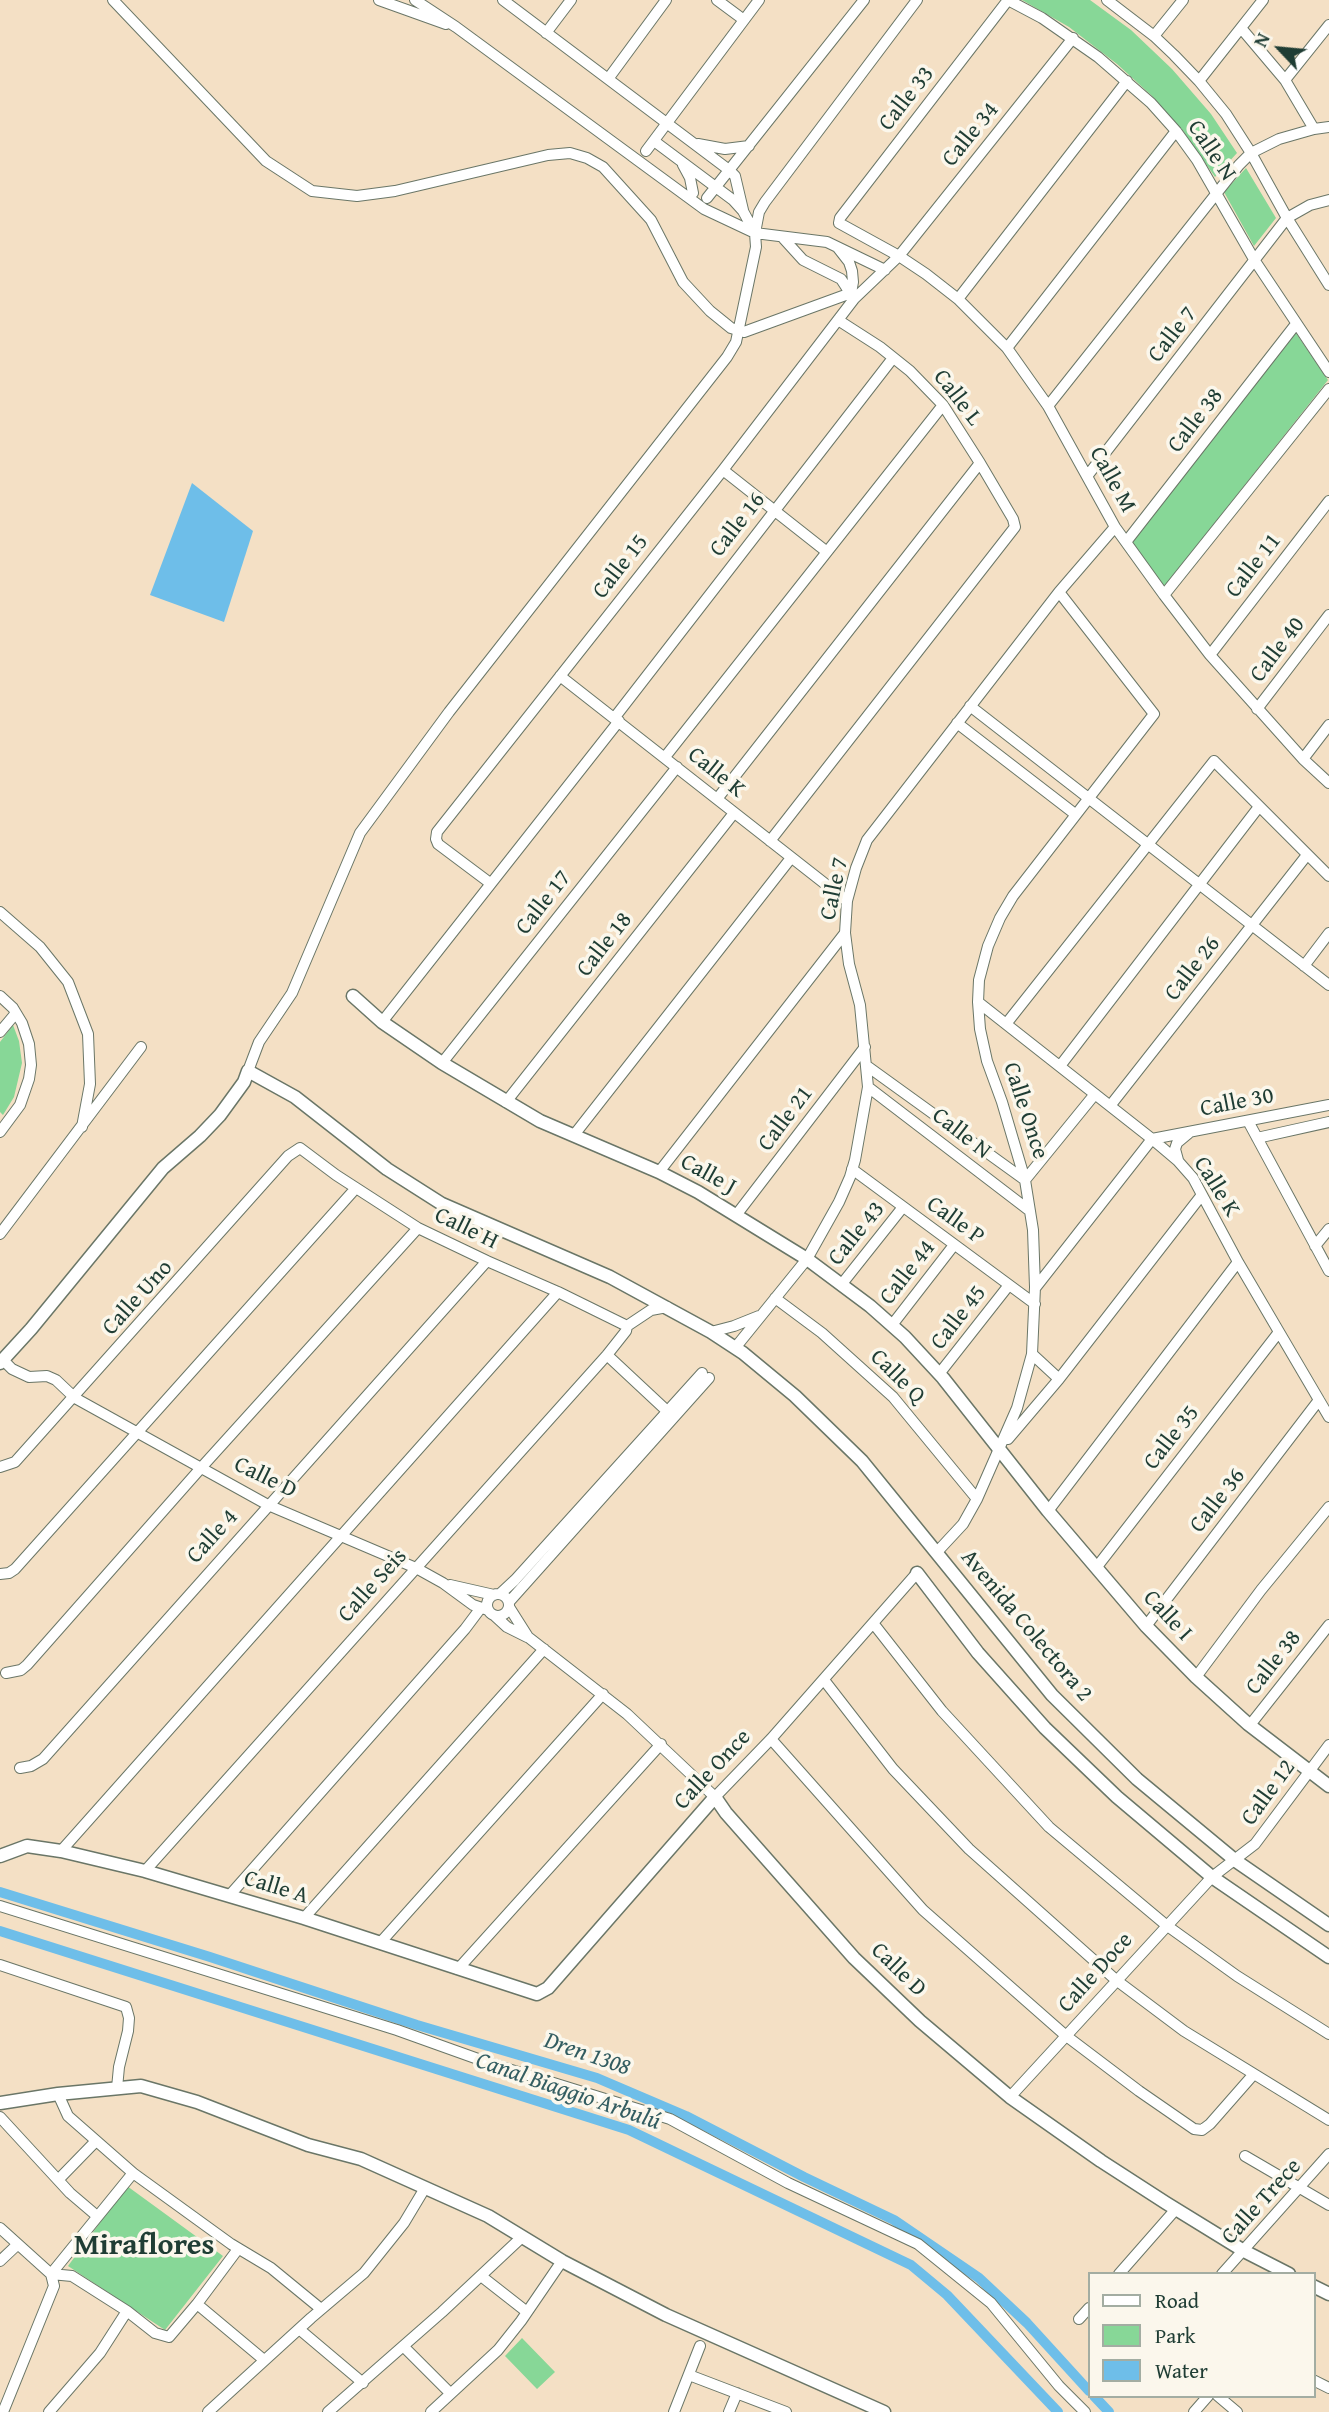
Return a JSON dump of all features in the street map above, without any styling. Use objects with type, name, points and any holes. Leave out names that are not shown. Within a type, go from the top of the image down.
[{"type":"street","points":[[113,0],[267,161],[312,191],[358,196],[395,191],[548,155],[570,153],[603,167],[651,220],[683,282],[710,311],[731,328],[744,332],[852,296]]},
{"type":"street","points":[[379,0],[456,27]]},
{"type":"street","points":[[415,0],[456,27],[704,209],[755,233],[827,243],[885,270]]},
{"type":"street","points":[[503,0],[729,170],[734,176],[743,211],[755,233]]},
{"type":"street","points":[[546,33],[571,0]]},
{"type":"street","points":[[608,79],[666,0]]},
{"type":"street","points":[[718,0],[744,20]]},
{"type":"street","points":[[646,151],[759,0]]},
{"type":"street","points":[[707,198],[864,0]]},
{"type":"street","points":[[1,1362],[163,1168],[220,1115],[244,1082],[260,1042],[292,993],[360,833],[449,712],[727,357],[740,330],[756,247],[755,233],[759,212],[917,0]]},
{"type":"street","name":"Calle N","points":[[1008,0],[1073,38],[1127,81],[1176,131],[1197,160],[1255,261],[1329,372]]},
{"type":"street","name":"Calle 33","points":[[839,223],[839,218],[1008,0]]},
{"type":"street","points":[[1107,0],[1154,36],[1199,81],[1251,153],[1287,218],[1324,269],[1329,285]]},
{"type":"street","points":[[1154,36],[1183,0]]},
{"type":"street","points":[[1199,81],[1263,0]]},
{"type":"street","points":[[1285,80],[1329,25]]},
{"type":"street","points":[[1241,28],[1285,80],[1314,129]]},
{"type":"street","name":"Calle 34","points":[[852,296],[899,256],[1073,38]]},
{"type":"street","points":[[958,299],[1127,81]]},
{"type":"street","points":[[1048,406],[1251,153],[1279,139],[1329,127]]},
{"type":"street","points":[[1007,348],[1176,131]]},
{"type":"street","points":[[654,141],[716,186],[743,211]]},
{"type":"street","points":[[691,141],[725,149],[749,145]]},
{"type":"street","points":[[678,159],[690,178],[693,193]]},
{"type":"street","points":[[1287,218],[1310,205],[1329,200]]},
{"type":"street","name":"Calle 7","points":[[1088,475],[1287,218]]},
{"type":"street","name":"Calle M","points":[[839,223],[899,256],[958,299],[1007,348],[1048,406],[1115,527],[1164,595],[1210,655],[1303,759],[1329,783]]},
{"type":"street","points":[[782,238],[803,260],[841,279],[852,296]]},
{"type":"street","points":[[838,248],[849,262],[852,271],[852,296]]},
{"type":"street","name":"Calle 15","points":[[491,883],[438,844],[436,839],[445,822],[723,470],[838,320],[852,296]]},
{"type":"street","name":"Calle L","points":[[770,841],[1015,527],[981,463],[943,405],[910,371],[838,320]]},
{"type":"street","name":"Calle 38","points":[[1126,542],[1296,324]]},
{"type":"street","name":"Calle 16","points":[[382,1022],[893,358]]},
{"type":"street","points":[[1164,595],[1329,389]]},
{"type":"street","points":[[665,757],[943,405]]},
{"type":"street","points":[[717,799],[981,463]]},
{"type":"street","points":[[723,470],[827,552]]},
{"type":"street","name":"Calle 11","points":[[1210,655],[1329,501]]},
{"type":"street","name":"Calle 7","points":[[736,1348],[807,1259],[831,1217],[852,1170],[868,1087],[860,1005],[849,964],[845,933],[847,901],[867,840],[1059,592],[1115,527]]},
{"type":"street","name":"Calle Once","points":[[937,1552],[963,1524],[977,1499],[1017,1408],[1032,1354],[1035,1304],[1033,1230],[1024,1180],[987,1061],[980,1029],[979,980],[988,946],[1013,896],[1154,714],[1059,592]]},
{"type":"street","name":"Calle 40","points":[[1258,709],[1329,615]]},
{"type":"street","name":"Calle K","points":[[560,677],[847,901]]},
{"type":"street","points":[[970,706],[1329,985]]},
{"type":"street","points":[[957,723],[1075,814]]},
{"type":"street","points":[[1303,759],[1329,725]]},
{"type":"street","points":[[1006,1024],[1214,761],[1258,808],[1329,876]]},
{"type":"street","name":"Calle 17","points":[[442,1063],[677,767]]},
{"type":"street","points":[[1060,1066],[1258,808]]},
{"type":"street","name":"Calle 18","points":[[506,1101],[734,813]]},
{"type":"street","name":"Calle 26","points":[[1110,1106],[1307,856]]},
{"type":"street","points":[[574,1135],[791,858]]},
{"type":"street","points":[[0,912],[40,947],[68,982],[88,1034],[90,1084],[82,1127]]},
{"type":"street","points":[[659,1172],[845,933]]},
{"type":"street","points":[[1304,966],[1329,933]]},
{"type":"street","points":[[0,996],[16,1013],[29,1044],[31,1065],[20,1105],[1,1128]]},
{"type":"street","name":"Calle J","points":[[354,996],[382,1022],[442,1063],[540,1121],[659,1172],[737,1214],[807,1259],[892,1325],[939,1374],[1000,1449]]},
{"type":"street","name":"Calle K","points":[[978,1002],[1152,1139],[1193,1178],[1238,1262],[1329,1418]]},
{"type":"street","points":[[0,1032],[16,1013]]},
{"type":"street","points":[[0,1234],[141,1047]]},
{"type":"street","name":"Calle 21","points":[[737,1214],[866,1047]]},
{"type":"street","name":"Calle N","points":[[867,1066],[1024,1180]]},
{"type":"street","name":"Avenida Colectora 2","points":[[248,1070],[295,1097],[387,1169],[442,1204],[610,1277],[668,1307],[736,1348],[795,1396],[862,1461],[1052,1695],[1137,1779],[1236,1861],[1329,1925]]},
{"type":"street","name":"Calle N","points":[[868,1087],[1030,1211]]},
{"type":"street","points":[[1024,1180],[1095,1094]]},
{"type":"street","name":"Calle 30","points":[[1152,1139],[1329,1105]]},
{"type":"street","points":[[1248,1121],[1329,1270]]},
{"type":"street","points":[[1257,1138],[1329,1122]]},
{"type":"street","points":[[1178,1161],[1175,1154],[1177,1143],[1191,1131]]},
{"type":"street","points":[[1035,1287],[1152,1139]]},
{"type":"street","name":"Calle H","points":[[300,1148],[418,1228],[627,1326]]},
{"type":"street","name":"Calle Uno","points":[[0,1467],[15,1462],[75,1398],[288,1156],[300,1148]]},
{"type":"street","name":"Calle P","points":[[852,1170],[1035,1304]]},
{"type":"street","points":[[0,1574],[15,1569],[356,1188]]},
{"type":"street","points":[[1000,1449],[1059,1379],[1201,1196]]},
{"type":"street","name":"Calle 43","points":[[841,1285],[903,1207]]},
{"type":"street","points":[[6,1673],[21,1670],[27,1665],[418,1228]]},
{"type":"street","points":[[1315,1246],[1329,1229]]},
{"type":"street","name":"Calle 44","points":[[892,1325],[954,1245]]},
{"type":"street","name":"Calle 4","points":[[20,1768],[31,1766],[43,1759],[487,1261]]},
{"type":"street","points":[[1048,1511],[1238,1262]]},
{"type":"street","name":"Calle 45","points":[[939,1374],[1009,1285]]},
{"type":"street","points":[[61,1851],[558,1292]]},
{"type":"street","name":"Calle Q","points":[[775,1298],[822,1333],[893,1397],[977,1499]]},
{"type":"street","points":[[627,1326],[651,1310],[668,1307]]},
{"type":"street","points":[[711,1332],[760,1316]]},
{"type":"street","name":"Calle Seis","points":[[145,1871],[607,1356],[627,1326]]},
{"type":"street","name":"Calle 35","points":[[1096,1568],[1279,1332]]},
{"type":"street","points":[[1032,1354],[1059,1379]]},
{"type":"street","points":[[607,1356],[667,1411]]},
{"type":"street","name":"Calle D","points":[[1,1362],[29,1377],[56,1380],[75,1398],[200,1469],[268,1505],[416,1568],[488,1612],[507,1627],[528,1637],[603,1694],[661,1744],[715,1797],[726,1813],[854,1958],[920,2021],[1010,2097],[1101,2161],[1176,2209],[1244,2251],[1285,2272]]},
{"type":"street","points":[[229,1896],[465,1629],[488,1612],[505,1614],[509,1604],[705,1375],[667,1411],[515,1580],[487,1602],[488,1612]]},
{"type":"street","name":"Calle 36","points":[[1146,1626],[1319,1400]]},
{"type":"street","name":"Calle I","points":[[1000,1449],[1048,1511],[1146,1626],[1196,1677],[1250,1725],[1329,1786]]},
{"type":"street","points":[[1196,1677],[1261,1590],[1329,1507]]},
{"type":"street","points":[[917,1573],[978,1653],[1045,1728],[1117,1797],[1212,1877],[1329,1957]]},
{"type":"street","name":"Calle Once","points":[[537,1994],[548,1988],[715,1797],[771,1739],[917,1573]]},
{"type":"street","name":"Calle D","points":[[443,1583],[478,1593],[497,1594],[509,1604],[528,1637]]},
{"type":"street","points":[[873,1623],[942,1711],[1049,1827],[1166,1925],[1237,1976],[1329,2034]]},
{"type":"street","name":"Calle 38","points":[[1250,1725],[1329,1625]]},
{"type":"street","points":[[304,1918],[544,1649]]},
{"type":"street","points":[[824,1680],[893,1769],[969,1849],[1116,1980],[1184,2031],[1329,2120]]},
{"type":"street","points":[[380,1943],[603,1694]]},
{"type":"street","points":[[771,1739],[923,1910],[1065,2035],[1194,2129],[1202,2130],[1210,2124],[1253,2075]]},
{"type":"street","points":[[458,1969],[661,1744]]},
{"type":"street","name":"Calle 12","points":[[1212,1877],[1255,1844],[1329,1745]]},
{"type":"street","name":"Calle A","points":[[0,1856],[24,1846],[61,1851],[145,1871],[304,1918],[537,1994]]},
{"type":"street","name":"Calle Doce","points":[[1010,2097],[1212,1877]]},
{"type":"street","points":[[0,1906],[397,2030],[492,2064],[670,2119],[788,2183],[918,2245],[991,2303],[1059,2386],[1085,2412]]},
{"type":"street","points":[[0,1965],[126,2007],[130,2018],[117,2088]]},
{"type":"street","points":[[0,2103],[141,2086],[197,2102],[308,2145],[361,2159],[488,2216],[671,2323],[884,2412]]},
{"type":"street","points":[[58,2094],[68,2116],[95,2142],[238,2249],[271,2268],[321,2309]]},
{"type":"street","points":[[0,2117],[97,2216]]},
{"type":"street","points":[[58,2179],[95,2142]]},
{"type":"street","name":"Calle Trece","points":[[1224,2272],[1329,2154]]},
{"type":"street","points":[[1245,2156],[1329,2205]]},
{"type":"street","points":[[51,2274],[133,2173]]},
{"type":"street","points":[[208,2412],[364,2273],[404,2223],[425,2188]]},
{"type":"street","points":[[1121,2272],[1176,2209]]},
{"type":"street","points":[[0,2228],[51,2274],[54,2286],[3,2412]]},
{"type":"street","points":[[328,2412],[404,2347],[522,2237]]},
{"type":"street","points":[[0,2261],[18,2245]]},
{"type":"street","points":[[51,2274],[72,2276],[155,2333],[169,2336],[238,2249]]},
{"type":"street","points":[[430,2412],[498,2350],[562,2261]]},
{"type":"street","points":[[481,2276],[527,2312]]},
{"type":"street","points":[[197,2304],[264,2360]]},
{"type":"street","points":[[1079,2319],[1088,2309]]},
{"type":"street","points":[[49,2412],[100,2353],[127,2312]]},
{"type":"street","points":[[299,2329],[363,2382]]},
{"type":"street","points":[[674,2412],[700,2346]]},
{"type":"street","points":[[404,2347],[450,2393]]},
{"type":"street","points":[[689,2375],[783,2412]]},
{"type":"street","points":[[729,2412],[737,2393]]},
{"type":"street","points":[[1194,2412],[1206,2398]]},
{"type":"street","points":[[1220,2398],[1237,2412]]},
{"type":"green space","points":[[1022,0],[1090,0],[1131,30],[1172,69],[1211,114],[1237,153],[1215,177],[1183,131],[1152,96],[1117,64],[1069,27]]},
{"type":"green space","points":[[1246,168],[1276,218],[1254,246],[1224,192]]},
{"type":"green space","points":[[1296,333],[1328,380],[1164,587],[1131,543]]},
{"type":"green space","points":[[13,1025],[19,1041],[22,1063],[14,1097],[3,1115],[0,1112],[0,1042]]},
{"type":"green space","points":[[127,2186],[223,2256],[165,2330],[68,2266]]},
{"type":"green space","points":[[522,2338],[555,2372],[537,2389],[505,2356]]},
{"type":"water","points":[[192,483],[253,531],[224,622],[150,595]]},
{"type":"waterway","name":"Dren 1308","points":[[0,1892],[417,2025],[597,2078],[686,2116],[894,2220],[979,2278],[1027,2323],[1088,2390]]},
{"type":"waterway","name":"Canal Biaggio Arbulú","points":[[0,1931],[629,2130],[911,2265],[947,2295],[1058,2412]]},
{"type":"waterway","name":"Dren 1308","points":[[1096,2398],[1109,2412]]},
{"type":"district","name":"Miraflores","points":[[144,2246]]}]
